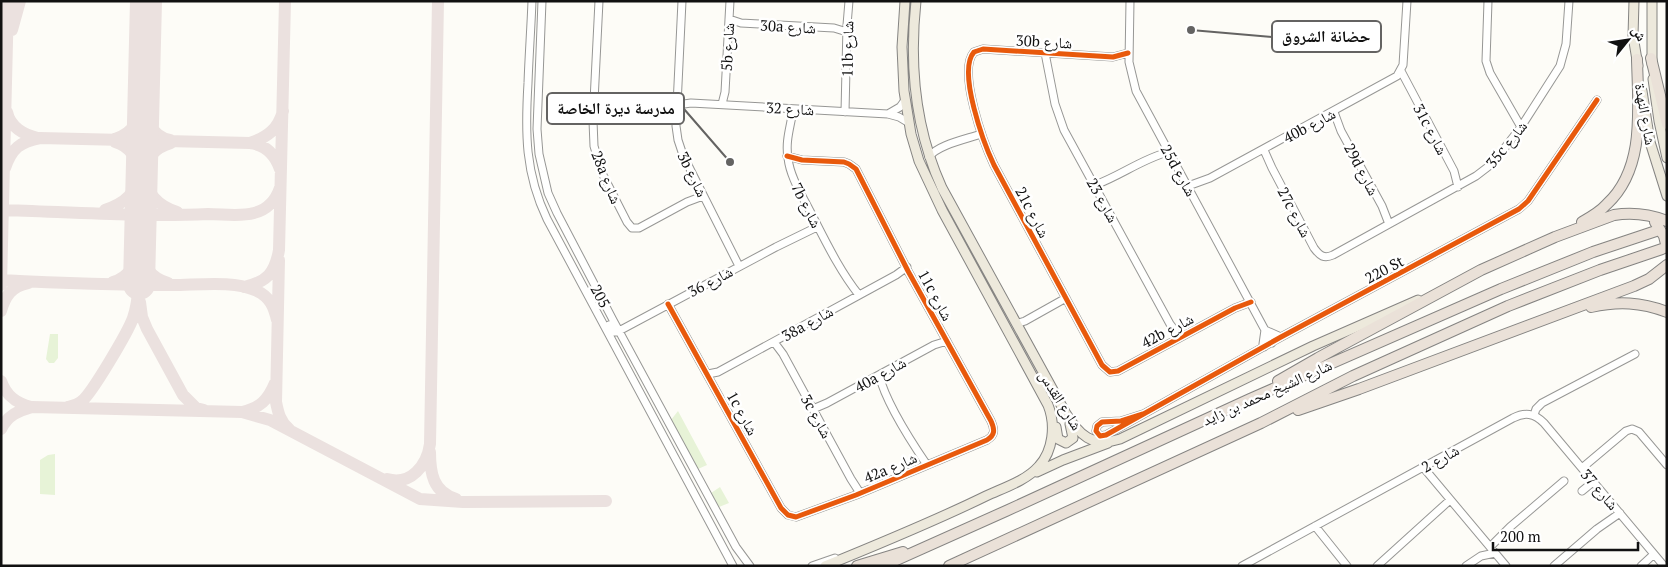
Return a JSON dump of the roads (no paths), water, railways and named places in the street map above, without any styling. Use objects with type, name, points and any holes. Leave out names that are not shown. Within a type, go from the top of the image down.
[{"type":"highway","points":[[1651,58],[1667,124]]},
{"type":"highway","points":[[1555,237],[1608,204],[1627,175],[1636,142],[1638,115],[1637,59]]},
{"type":"highway","points":[[1640,214],[1652,220],[1662,230],[1664,236],[1664,261],[1657,274]]},
{"type":"highway","points":[[1250,399],[1318,358],[1442,290],[1506,258],[1555,237],[1614,215],[1640,214],[1667,221]]},
{"type":"highway","name":"شارع الشيخ محمد بن زايد","points":[[883,566],[1250,399],[1532,276],[1593,252],[1656,231]]},
{"type":"highway","name":"شارع الشيخ محمد بن زايد","points":[[949,566],[1261,423],[1353,376],[1508,306],[1600,270],[1665,249]]},
{"type":"highway","points":[[1261,423],[1359,389],[1642,283],[1667,265]]},
{"type":"highway","points":[[1561,313],[1615,303],[1635,303],[1667,312]]},
{"type":"highway","points":[[857,566],[900,552],[926,547]]},
{"type":"main road","name":"شارع القدس","points":[[825,566],[957,510],[1025,477],[1042,462],[1048,452],[1052,432],[1051,412],[1038,384],[933,192],[914,144],[905,100],[902,71],[905,1]]},
{"type":"main road","name":"شارع القدس","points":[[916,1],[913,43],[914,91],[919,120],[929,157],[942,188],[1064,412],[1076,430],[1097,442],[1112,442]]},
{"type":"main road","name":"شارع النهدة","points":[[1634,1],[1633,36],[1650,142],[1667,196]]},
{"type":"main road","name":"شارع النهدة","points":[[1652,1],[1651,58],[1655,101],[1667,158]]},
{"type":"main road","points":[[914,144],[936,190],[942,188]]},
{"type":"main road","points":[[1025,477],[1062,460],[1112,442],[1359,325],[1442,290]]},
{"type":"main road","points":[[1038,384],[1053,410],[1058,439],[1066,443],[1071,440],[1073,435],[1064,412]]},
{"type":"street","name":"205","points":[[532,1],[526,131],[529,164],[534,187],[543,209],[586,292],[735,566]]},
{"type":"street","name":"205","points":[[542,1],[537,142],[541,168],[548,193],[613,320],[736,547],[750,566]]},
{"type":"street","name":"28a شارع","points":[[599,1],[593,128],[596,155],[602,173],[627,222],[632,228],[642,227],[702,193]]},
{"type":"street","name":"3b شارع","points":[[682,1],[677,101],[678,140],[683,155],[740,266]]},
{"type":"street","name":"5b شارع","points":[[725,105],[730,1]]},
{"type":"street","name":"11b شارع","points":[[848,112],[847,28],[849,1]]},
{"type":"street","name":"25d شارع","points":[[1130,1],[1128,54],[1131,76],[1136,91],[1272,342]]},
{"type":"street","points":[[1400,71],[1407,1]]},
{"type":"street","points":[[1488,1],[1486,61],[1490,73],[1521,127]]},
{"type":"street","name":"35c شارع","points":[[1320,256],[1333,255],[1458,187],[1488,168],[1521,127],[1556,74],[1564,58],[1569,1]]},
{"type":"street","name":"30a شارع","points":[[729,23],[847,28]]},
{"type":"street","name":"30b شارع","points":[[974,52],[982,49],[1113,57],[1128,54]]},
{"type":"street","name":"21c شارع","points":[[974,52],[969,62],[973,106],[981,134],[994,165],[1102,365],[1110,372]]},
{"type":"street","name":"شارع 23","points":[[1049,54],[1048,72],[1055,104],[1064,130],[1177,339]]},
{"type":"street","name":"30b شارع","points":[[1113,57],[1129,62]]},
{"type":"street","name":"31c شارع","points":[[1400,71],[1454,171],[1458,187]]},
{"type":"street","name":"40b شارع","points":[[1188,186],[1210,178],[1262,151],[1332,113],[1400,71]]},
{"type":"street","points":[[888,114],[900,108],[905,100]]},
{"type":"street","name":"220 St","points":[[1143,414],[1121,421],[1102,422],[1097,426],[1096,431],[1100,436],[1106,435],[1272,342],[1522,208],[1597,100]]},
{"type":"street","name":"شارع 32","points":[[677,101],[888,114],[899,117],[909,123]]},
{"type":"street","name":"7b شارع","points":[[790,108],[787,156],[793,178],[856,296]]},
{"type":"street","points":[[1512,110],[1526,119]]},
{"type":"street","name":"29d شارع","points":[[1332,113],[1392,222]]},
{"type":"street","points":[[929,157],[939,148],[981,134]]},
{"type":"street","points":[[1096,188],[1167,149]]},
{"type":"street","name":"27c شارع","points":[[1262,151],[1312,245],[1320,256]]},
{"type":"street","points":[[787,156],[802,160]]},
{"type":"street","points":[[789,166],[802,160]]},
{"type":"street","name":"11c شارع","points":[[802,160],[846,162],[852,165],[857,172],[994,430]]},
{"type":"street","name":"31c شارع","points":[[1454,171],[1465,183]]},
{"type":"street","name":"40b شارع","points":[[1192,193],[1210,178]]},
{"type":"street","name":"شارع 36","points":[[620,331],[816,224]]},
{"type":"street","name":"38a شارع","points":[[709,377],[908,269]]},
{"type":"street","points":[[586,292],[597,303],[612,331],[616,333],[620,331]]},
{"type":"street","points":[[1016,324],[1066,298]]},
{"type":"street","name":"42b شارع","points":[[1110,372],[1118,372],[1250,300]]},
{"type":"street","name":"1c شارع","points":[[670,303],[781,508],[788,515]]},
{"type":"street","points":[[613,320],[622,324],[631,324],[625,340]]},
{"type":"street","points":[[1265,330],[1281,338]]},
{"type":"street","name":"25d شارع","points":[[1264,347],[1265,330]]},
{"type":"street","name":"40a شارع","points":[[814,411],[946,338]]},
{"type":"street","name":"3c شارع","points":[[776,341],[858,494]]},
{"type":"street","points":[[1534,415],[1542,403],[1635,354]]},
{"type":"street","points":[[876,376],[924,466]]},
{"type":"street","name":"شارع 2","points":[[1242,566],[1517,416],[1525,414],[1534,415]]},
{"type":"street","name":"شارع 37","points":[[1534,415],[1544,423],[1664,566]]},
{"type":"street","points":[[1582,468],[1623,432],[1632,429],[1639,432],[1667,465]]},
{"type":"street","name":"42a شارع","points":[[788,515],[796,517],[858,494],[987,440],[993,436],[994,430]]},
{"type":"street","points":[[1425,466],[1442,490],[1506,566]]},
{"type":"street","points":[[1488,545],[1564,481]]},
{"type":"street","points":[[1582,491],[1593,482]]},
{"type":"street","points":[[1377,565],[1452,502]]},
{"type":"street","points":[[1554,566],[1619,511]]},
{"type":"street","points":[[1317,525],[1347,566]]},
{"type":"street","points":[[736,547],[745,566]]},
{"type":"street","points":[[1466,566],[1481,556],[1495,553]]},
{"type":"street","points":[[812,566],[851,555]]},
{"type":"street","points":[[1641,566],[1655,556]]},
{"type":"street","points":[[1646,566],[1655,556]]},
{"type":"place","name":"حضانة الشروق","points":[[1191,30]]},
{"type":"place","name":"مدرسة ديرة الخاصة","points":[[730,162]]}]
